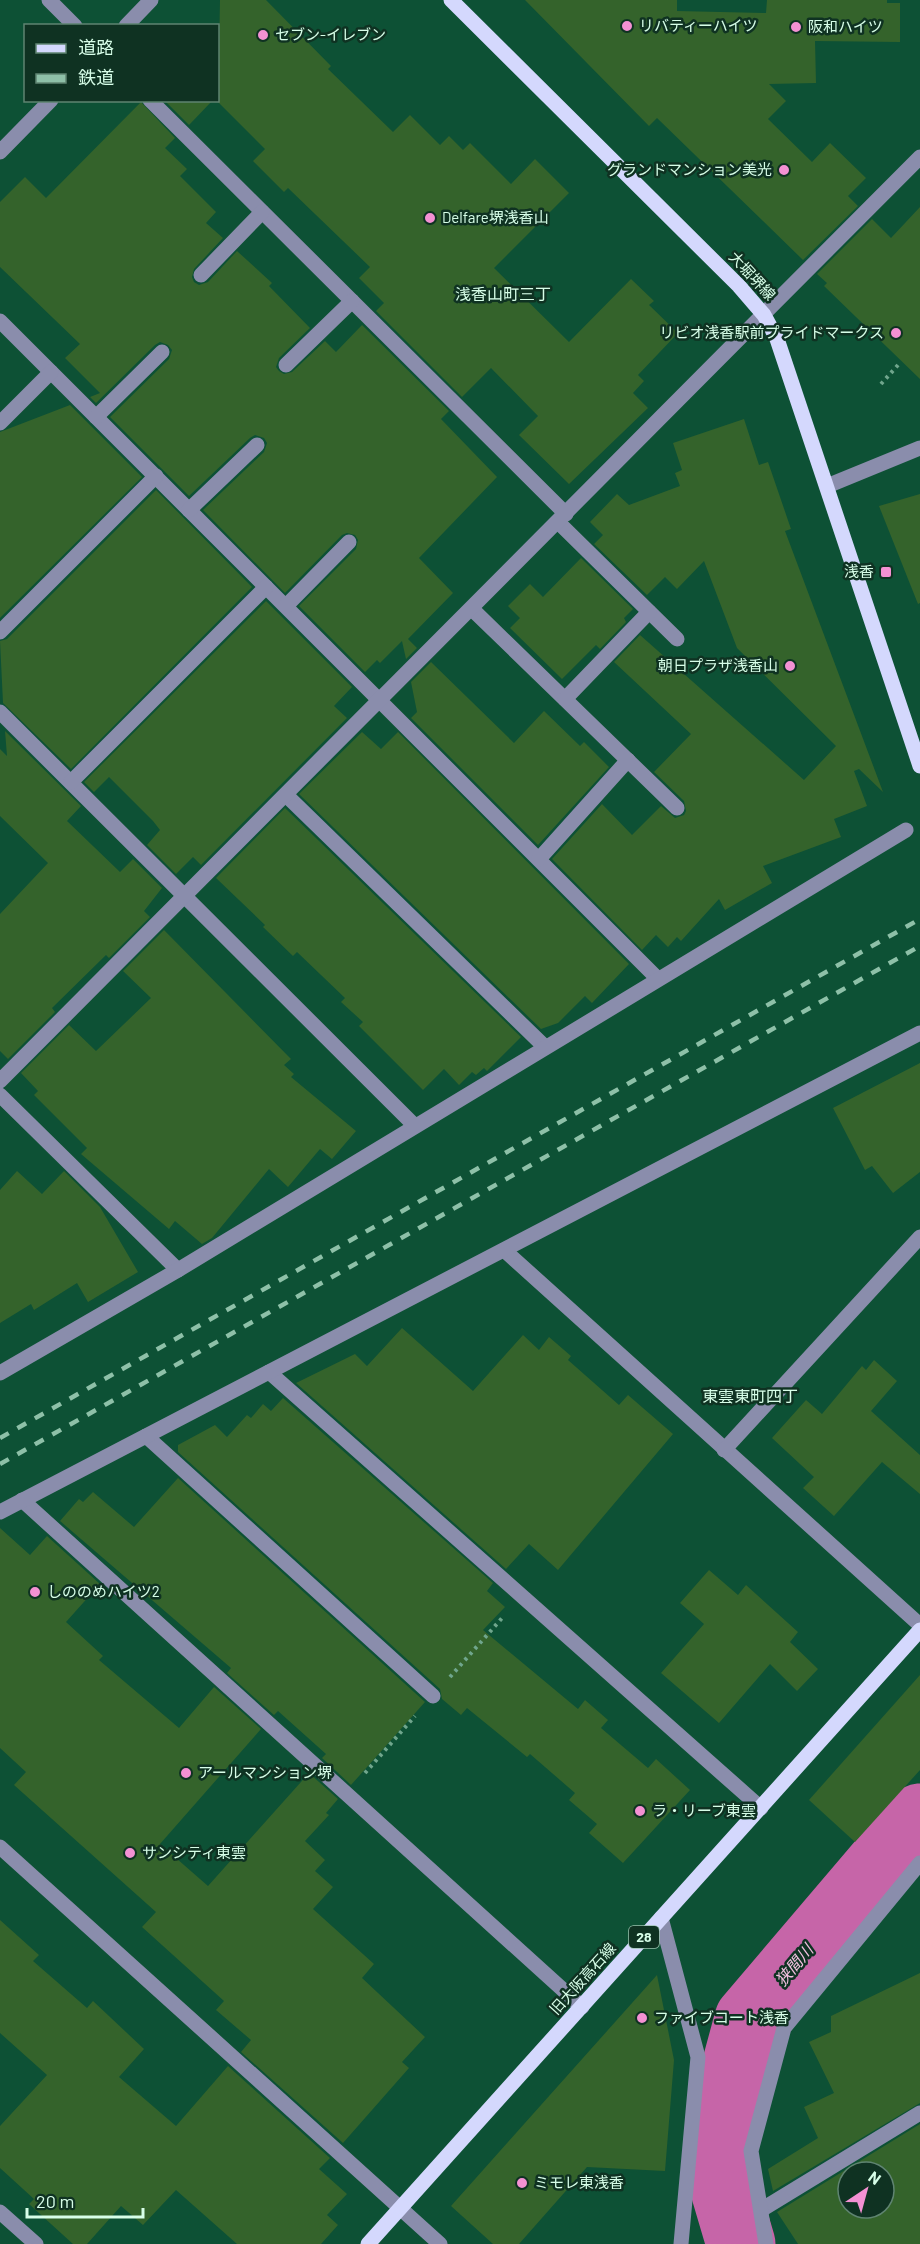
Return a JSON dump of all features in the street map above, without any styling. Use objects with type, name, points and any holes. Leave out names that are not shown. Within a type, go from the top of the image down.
[{"type":"main road","name":"大堀堺線","points":[[451,0],[739,286],[764,315],[777,339],[920,766]]},
{"type":"main road","name":"旧大阪高石線","points":[[368,2244],[920,1630]]},
{"type":"street","points":[[49,0],[73,24]]},
{"type":"street","points":[[128,24],[151,0]]},
{"type":"street","points":[[0,152],[49,102]]},
{"type":"street","points":[[152,102],[352,302],[677,639]]},
{"type":"street","points":[[0,1081],[920,157]]},
{"type":"street","points":[[201,275],[262,212]]},
{"type":"street","points":[[286,365],[352,302]]},
{"type":"street","points":[[0,321],[658,979]]},
{"type":"street","points":[[96,417],[162,352]]},
{"type":"street","points":[[0,423],[51,372]]},
{"type":"street","points":[[189,510],[257,445]]},
{"type":"street","points":[[827,486],[920,448]]},
{"type":"street","points":[[0,632],[156,476]]},
{"type":"street","points":[[286,606],[349,542]]},
{"type":"street","points":[[71,782],[266,587]]},
{"type":"street","points":[[472,609],[677,808]]},
{"type":"street","points":[[565,699],[649,612]]},
{"type":"street","points":[[0,712],[416,1126]]},
{"type":"street","points":[[539,859],[628,760]]},
{"type":"street","points":[[285,795],[545,1047]]},
{"type":"street","points":[[0,1373],[178,1270],[906,830]]},
{"type":"street","points":[[0,1512],[920,1033]]},
{"type":"street","points":[[0,1095],[178,1270]]},
{"type":"street","points":[[724,1450],[920,1237]]},
{"type":"street","points":[[504,1250],[920,1625]]},
{"type":"street","points":[[269,1372],[761,1808]]},
{"type":"street","points":[[146,1436],[433,1696]]},
{"type":"street","points":[[22,1500],[582,2007]]},
{"type":"street","points":[[0,1847],[440,2244]]},
{"type":"street","points":[[766,2244],[751,2151],[784,2028],[920,1863]]},
{"type":"street","points":[[661,1918],[698,2057],[681,2244]]},
{"type":"street","points":[[761,2210],[920,2114]]},
{"type":"street","points":[[0,2212],[36,2244]]},
{"type":"path","points":[[881,384],[898,365]]},
{"type":"building","points":[[220,0],[266,0],[331,66],[328,69],[393,132],[410,115],[440,145],[449,136],[463,150],[470,143],[511,184],[535,159],[569,193],[494,268],[569,342],[631,279],[654,301],[649,305],[678,333],[638,375],[644,381],[633,393],[648,408],[569,484],[519,435],[538,416],[491,368],[462,397],[376,311],[384,303],[359,278],[370,267],[288,188],[284,192],[253,161],[265,149],[218,102]]},
{"type":"building","points":[[525,0],[677,0],[677,11],[766,13],[767,0],[887,0],[887,3],[900,3],[900,42],[815,41],[816,83],[769,84],[786,101],[768,119],[812,162],[830,143],[866,178],[848,196],[858,206],[803,260],[657,118],[649,126]]},
{"type":"building","points":[[141,102],[175,138],[165,148],[187,169],[180,176],[216,212],[206,223],[223,238],[194,269],[192,277],[194,282],[199,285],[208,282],[237,251],[272,283],[269,286],[310,328],[279,358],[276,367],[284,374],[292,372],[325,341],[336,352],[362,325],[449,411],[441,419],[497,477],[419,558],[453,593],[408,639],[417,648],[406,659],[402,641],[380,663],[377,660],[365,672],[299,606],[356,549],[358,540],[355,535],[347,533],[342,535],[285,593],[203,510],[264,452],[267,443],[264,438],[255,435],[250,438],[189,496],[110,417],[169,359],[172,350],[168,345],[160,342],[155,345],[96,403],[90,397],[100,393],[65,358],[80,344],[0,267],[0,202],[25,177],[46,198]]},
{"type":"building","points":[[166,102],[211,102],[189,125]]},
{"type":"building","name":"リビオ浅香駅前プライドマークス","points":[[920,207],[920,379],[824,286],[827,283],[817,274],[872,219],[891,238]]},
{"type":"building","points":[[70,405],[142,477],[0,618],[0,432]]},
{"type":"building","points":[[744,419],[759,465],[768,462],[791,529],[785,531],[883,792],[859,769],[854,771],[867,806],[834,819],[841,837],[763,866],[772,883],[725,910],[719,899],[681,941],[677,937],[668,947],[656,935],[642,950],[552,859],[602,804],[632,835],[661,806],[675,818],[684,815],[686,811],[684,801],[654,772],[691,734],[614,662],[640,635],[804,780],[836,746],[737,648],[704,561],[677,589],[665,577],[647,595],[594,544],[603,535],[590,522],[617,494],[629,505],[680,486],[675,473],[682,470],[673,443]]},
{"type":"building","points":[[156,490],[252,587],[71,769],[3,703],[0,641],[7,639]]},
{"type":"building","points":[[920,494],[920,603],[918,604],[879,506]]},
{"type":"building","points":[[581,558],[633,609],[624,618],[626,622],[600,649],[596,645],[562,679],[510,628],[520,618],[508,606],[530,584],[543,597]]},
{"type":"building","points":[[266,601],[352,687],[334,706],[347,718],[201,865],[193,857],[176,874],[147,845],[160,830],[109,777],[94,792],[84,782]]},
{"type":"building","points":[[431,662],[514,743],[544,711],[580,746],[584,742],[609,767],[538,845],[411,718],[417,712],[411,682]]},
{"type":"building","points":[[5,731],[81,806],[67,821],[120,872],[133,859],[162,888],[144,911],[150,917],[109,958],[106,955],[52,1008],[55,1012],[8,1059],[0,1051],[0,914],[48,863],[0,816],[0,749],[7,756]]},
{"type":"building","points":[[362,732],[381,749],[398,732],[629,964],[592,1003],[585,996],[558,1023],[541,1029],[299,794]]},
{"type":"building","points":[[285,808],[521,1037],[487,1071],[484,1068],[476,1075],[472,1072],[459,1085],[444,1069],[423,1090],[359,1026],[363,1022],[341,1002],[345,998],[297,952],[293,956],[263,927],[265,925],[216,878]]},
{"type":"building","points":[[164,930],[291,1059],[284,1065],[294,1074],[291,1077],[356,1131],[332,1159],[320,1149],[288,1187],[269,1169],[212,1238],[202,1244],[175,1221],[169,1229],[81,1154],[87,1148],[34,1095],[38,1091],[21,1073],[69,1025],[96,1051],[151,998],[123,971]]},
{"type":"building","points":[[920,1063],[920,1172],[893,1193],[872,1166],[865,1170],[833,1108]]},
{"type":"building","points":[[17,1171],[42,1194],[64,1171],[100,1207],[138,1272],[88,1302],[77,1283],[34,1310],[31,1304],[0,1323],[0,1190]]},
{"type":"building","points":[[402,1328],[473,1391],[523,1335],[539,1350],[549,1337],[571,1356],[568,1360],[619,1405],[628,1395],[673,1434],[558,1570],[529,1544],[506,1569],[296,1383],[355,1354],[367,1366]]},
{"type":"building","points":[[874,1360],[897,1381],[871,1411],[920,1455],[920,1494],[882,1462],[834,1516],[803,1488],[814,1477],[772,1438],[806,1400],[822,1414],[862,1366],[866,1370]]},
{"type":"building","points":[[283,1398],[493,1583],[487,1591],[505,1607],[483,1630],[578,1709],[585,1700],[608,1720],[601,1728],[648,1768],[656,1759],[690,1790],[623,1863],[589,1833],[597,1824],[569,1800],[575,1793],[530,1754],[527,1757],[467,1708],[461,1715],[442,1699],[440,1689],[178,1452],[178,1445],[215,1425],[227,1437],[247,1415],[251,1418],[263,1404],[271,1411]]},
{"type":"building","points":[[178,1478],[425,1702],[351,1785],[322,1758],[326,1754],[278,1711],[274,1715],[227,1673],[231,1668],[60,1521],[79,1499],[83,1502],[93,1492],[134,1527]]},
{"type":"building","points":[[0,1528],[30,1555],[47,1536],[100,1584],[66,1622],[103,1656],[99,1660],[179,1728],[214,1687],[261,1729],[160,1844],[208,1886],[309,1773],[338,1799],[326,1813],[329,1815],[305,1841],[325,1860],[315,1871],[333,1887],[313,1909],[374,1964],[362,1978],[425,2037],[402,2062],[409,2068],[343,2143],[241,2052],[251,2040],[216,2010],[224,2001],[142,1927],[156,1912],[14,1785],[26,1772],[0,1748]]},
{"type":"building","points":[[709,1570],[738,1595],[746,1585],[798,1632],[790,1642],[818,1669],[797,1691],[770,1664],[719,1723],[661,1673],[704,1624],[680,1603]]},
{"type":"building","points":[[920,1675],[920,1770],[855,1842],[809,1800]]},
{"type":"building","points":[[0,1920],[39,1955],[33,1961],[87,2008],[93,2001],[144,2049],[119,2077],[176,2126],[228,2066],[330,2158],[319,2169],[347,2194],[327,2215],[338,2225],[321,2244],[237,2244],[176,2190],[143,2225],[121,2206],[87,2244],[73,2244],[29,2204],[34,2199],[0,2168],[0,2126],[47,2075],[0,2033]]},
{"type":"building","points":[[920,1973],[920,2103],[773,2191],[768,2169],[818,2138],[804,2107],[834,2093],[809,2042],[831,2032],[831,2016]]},
{"type":"building","points":[[657,1975],[674,2060],[665,2171],[587,2167],[519,2244],[493,2244],[451,2206]]},
{"type":"building","points":[[920,2124],[920,2244],[798,2244],[777,2212],[836,2176],[836,2220],[896,2220],[896,2160],[862,2160]]},
{"type":"waterway","name":"狭間川","points":[[741,2244],[718,2166],[733,2078],[749,2019],[920,1818]]},
{"type":"railway","points":[[0,1438],[920,919]]},
{"type":"railway","points":[[0,1464],[920,946]]},
{"type":"place","name":"リバティーハイツ","points":[[627,26]]},
{"type":"place","name":"阪和ハイツ","points":[[796,27]]},
{"type":"place","name":"セブン-イレブン","points":[[263,35]]},
{"type":"place","name":"グランドマンション美光","points":[[784,170]]},
{"type":"place","name":"Delfare堺浅香山","points":[[430,218]]},
{"type":"place","name":"リビオ浅香駅前プライドマークス","points":[[896,333]]},
{"type":"place","name":"浅香","points":[[886,572]]},
{"type":"place","name":"朝日プラザ浅香山","points":[[790,666]]},
{"type":"place","name":"しののめハイツ2","points":[[35,1592]]},
{"type":"place","name":"アールマンション堺","points":[[186,1773]]},
{"type":"place","name":"ラ・リーブ東雲","points":[[640,1811]]},
{"type":"place","name":"サンシティ東雲","points":[[130,1853]]},
{"type":"place","name":"ファイブコート浅香","points":[[642,2018]]},
{"type":"place","name":"ミモレ東浅香","points":[[522,2183]]},
{"type":"district","name":"浅香山町三丁","points":[[503,294]]},
{"type":"district","name":"東雲東町四丁","points":[[750,1396]]}]
